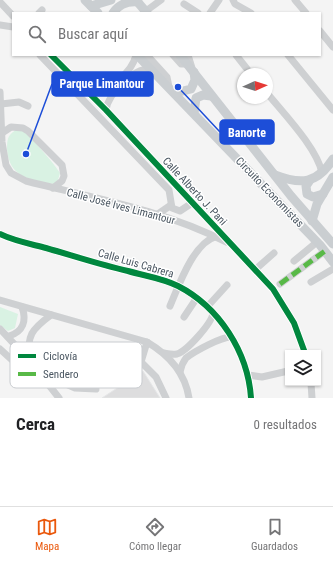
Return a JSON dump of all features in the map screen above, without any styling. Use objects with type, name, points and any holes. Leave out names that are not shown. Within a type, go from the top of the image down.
[{"type":"main road","points":[[89,2],[111,0]]},
{"type":"main road","points":[[89,2],[97,12]]},
{"type":"main road","points":[[114,12],[118,7],[125,3],[141,8]]},
{"type":"main road","name":"Circuito Economistas","points":[[138,56],[317,242],[333,262]]},
{"type":"main road","points":[[181,56],[190,64],[211,96],[312,221],[328,233],[333,244]]},
{"type":"main road","points":[[172,90],[191,89],[195,80],[190,64]]},
{"type":"main road","points":[[194,113],[196,98],[200,95],[211,96]]},
{"type":"main road","points":[[323,194],[313,197],[307,194],[306,186],[310,180],[322,173],[333,158]]},
{"type":"main road","points":[[274,175],[289,181],[310,180]]},
{"type":"main road","points":[[312,221],[317,204],[333,177]]},
{"type":"street","points":[[141,8],[161,0]]},
{"type":"street","points":[[211,12],[219,0]]},
{"type":"street","points":[[233,0],[235,4],[249,12]]},
{"type":"street","points":[[295,0],[305,12]]},
{"type":"street","points":[[1,4],[12,15]]},
{"type":"street","points":[[184,4],[196,12]]},
{"type":"street","points":[[0,25],[12,27]]},
{"type":"street","points":[[321,32],[333,47]]},
{"type":"street","name":"Calle Alberto J. Pani","points":[[41,56],[169,190],[171,205],[175,210],[180,211],[192,203]]},
{"type":"street","name":"Calle Alberto J. Pani","points":[[52,56],[106,110],[192,203],[256,269],[284,305],[304,350]]},
{"type":"street","points":[[90,94],[106,90],[131,67],[136,56]]},
{"type":"street","points":[[148,56],[169,79],[172,90]]},
{"type":"street","points":[[174,56],[181,64],[190,64]]},
{"type":"street","points":[[237,56],[247,68]]},
{"type":"street","points":[[289,56],[333,110]]},
{"type":"street","points":[[106,110],[112,95],[135,73],[140,70],[150,69]]},
{"type":"street","name":"Calle José Ives Limantour","points":[[0,92],[3,156],[11,173],[26,181],[158,214],[232,245]]},
{"type":"street","points":[[273,101],[314,153],[321,165],[322,173]]},
{"type":"street","points":[[1,104],[19,102],[28,106]]},
{"type":"street","name":"Calle José Ives Limantour","points":[[2,133],[11,127],[23,128],[62,165],[64,176],[62,181],[53,188]]},
{"type":"street","points":[[158,214],[171,205]]},
{"type":"street","name":"Calle Luis Cabrera","points":[[0,234],[121,269],[155,277],[179,286],[207,307],[232,337],[248,375],[251,398]]},
{"type":"street","points":[[170,306],[201,244],[215,237]]},
{"type":"street","points":[[294,261],[317,242]]},
{"type":"street","points":[[280,284],[325,251]]},
{"type":"street","points":[[256,269],[274,253]]},
{"type":"street","points":[[311,282],[333,270]]},
{"type":"street","points":[[207,307],[227,285]]},
{"type":"street","points":[[184,317],[196,299]]},
{"type":"street","points":[[0,300],[147,342],[164,353],[180,372],[189,398]]},
{"type":"street","points":[[9,336],[15,334],[22,328],[24,320],[22,307]]},
{"type":"street","points":[[164,353],[176,354],[185,348],[208,325],[213,313]]},
{"type":"street","points":[[29,342],[32,333],[40,323],[51,315]]},
{"type":"street","points":[[0,329],[14,342]]},
{"type":"street","points":[[180,372],[183,363],[188,357],[220,339],[232,337]]},
{"type":"street","points":[[142,359],[147,342]]},
{"type":"street","points":[[0,349],[10,358]]},
{"type":"street","points":[[142,363],[156,377],[166,398]]},
{"type":"street","points":[[248,375],[262,377],[285,372]]},
{"type":"street","points":[[311,386],[312,398]]},
{"type":"street","points":[[51,388],[59,398],[64,388]]},
{"type":"street","points":[[79,388],[96,389]]},
{"type":"green space","points":[[18,129],[26,130],[60,173],[58,180],[54,184],[36,181],[22,176],[12,166],[7,149],[7,142],[10,135]]},
{"type":"green space","points":[[0,307],[18,314],[15,328],[8,331],[0,325]]},
{"type":"building","points":[[142,372],[160,398],[102,398],[117,388],[142,388]]},
{"type":"marked path","points":[[280,284],[325,251]]},
{"type":"cycle path","points":[[52,56],[106,110],[273,289],[294,323],[304,350]]},
{"type":"cycle path","points":[[0,234],[11,239],[166,281],[193,295],[206,306],[229,333],[244,364],[249,381],[251,398]]},
{"type":"place","name":"Banorte","points":[[178,87]]},
{"type":"place","name":"Parque Limantour","points":[[26,154]]}]
